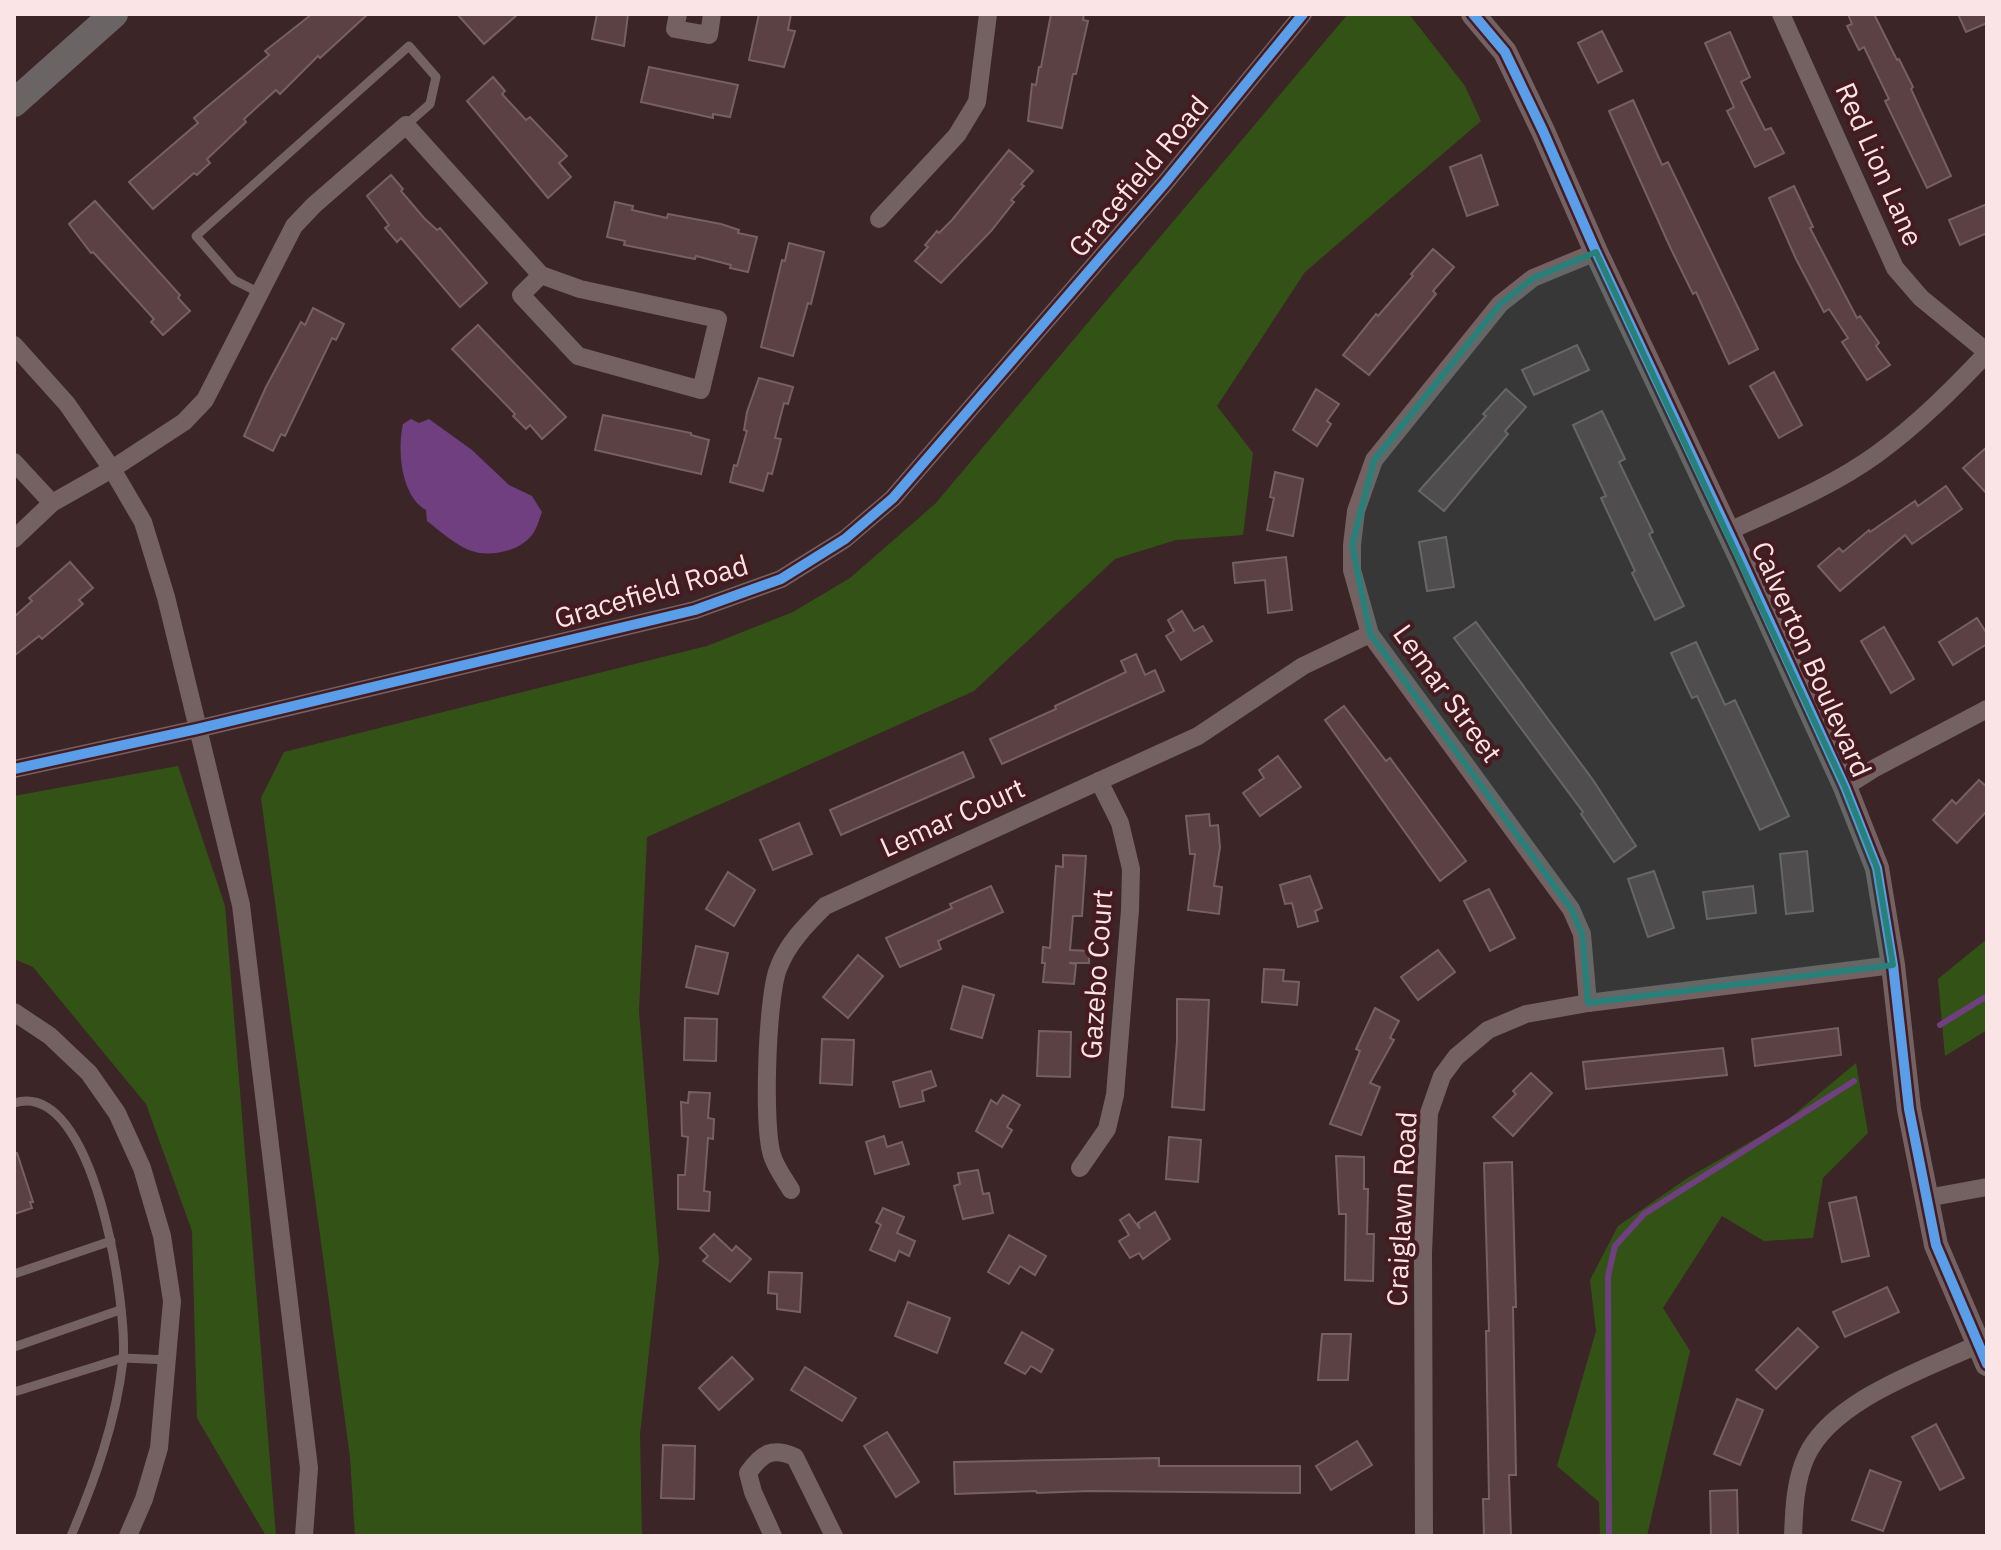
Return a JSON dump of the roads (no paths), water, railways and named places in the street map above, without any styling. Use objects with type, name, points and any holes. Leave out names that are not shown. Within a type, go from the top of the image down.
[{"type":"main road","points":[[14,103],[114,14]]},
{"type":"street","points":[[678,14],[675,29],[709,35],[712,14]]},
{"type":"street","points":[[879,219],[957,135],[977,102],[988,14]]},
{"type":"street","name":"Gracefield Road","points":[[14,769],[197,729],[695,610],[781,579],[845,539],[893,498],[1165,183],[1303,14]]},
{"type":"street","name":"Calverton Boulevard","points":[[1473,14],[1505,52],[1729,531],[1845,787],[1877,868],[1893,965],[1909,1109],[1936,1245],[1983,1354]]},
{"type":"street","name":"Red Lion Lane","points":[[1781,14],[1895,268],[1921,298],[1987,352]]},
{"type":"street","points":[[14,539],[52,503],[112,469],[184,422],[205,400],[294,226],[406,125],[541,275],[580,289],[718,319],[701,390],[578,356],[521,295],[541,275]]},
{"type":"street","name":"Lemar Street","points":[[1588,1003],[1582,934],[1571,909],[1370,634],[1352,570],[1352,545],[1356,511],[1374,460],[1500,304],[1533,278],[1596,252]]},
{"type":"street","points":[[14,345],[67,404],[112,469],[143,522],[166,597],[241,905],[309,1468],[304,1536]]},
{"type":"street","points":[[1729,531],[1804,496],[1876,455],[1941,402],[1987,352]]},
{"type":"street","points":[[14,462],[52,503]]},
{"type":"street","name":"Lemar Court","points":[[791,1190],[772,1156],[766,1096],[772,995],[778,969],[798,933],[825,906],[1198,736],[1303,666],[1370,634]]},
{"type":"street","points":[[1845,787],[1987,709]]},
{"type":"street","name":"Gazebo Court","points":[[1080,1168],[1107,1129],[1115,1095],[1130,910],[1131,869],[1120,823],[1099,781]]},
{"type":"street","name":"Craiglawn Road","points":[[1424,1536],[1423,1252],[1429,1113],[1442,1076],[1456,1057],[1488,1030],[1526,1014],[1588,1003],[1893,965]]},
{"type":"street","points":[[14,1012],[50,1036],[89,1073],[117,1113],[142,1168],[162,1236],[172,1301],[169,1360],[159,1448],[144,1499],[128,1536]]},
{"type":"street","points":[[1927,1198],[1987,1187]]},
{"type":"street","points":[[1793,1536],[1794,1499],[1806,1456],[1822,1433],[1856,1401],[1983,1354]]},
{"type":"street","points":[[773,1536],[748,1473],[759,1457],[781,1451],[795,1457],[834,1536]]},
{"type":"lane","points":[[260,293],[234,280],[196,236],[409,46],[436,77],[430,104],[406,125]]},
{"type":"lane","points":[[14,1103],[39,1102],[53,1109],[67,1126],[95,1185],[111,1241],[123,1358],[96,1476],[71,1536]]},
{"type":"lane","points":[[14,1274],[111,1241]]},
{"type":"lane","points":[[14,1347],[120,1310]]},
{"type":"lane","points":[[14,1392],[123,1358],[169,1360]]},
{"type":"waterway","points":[[1940,1025],[1987,996]]},
{"type":"waterway","points":[[1609,1536],[1608,1276],[1615,1246],[1644,1214],[1854,1081]]}]
